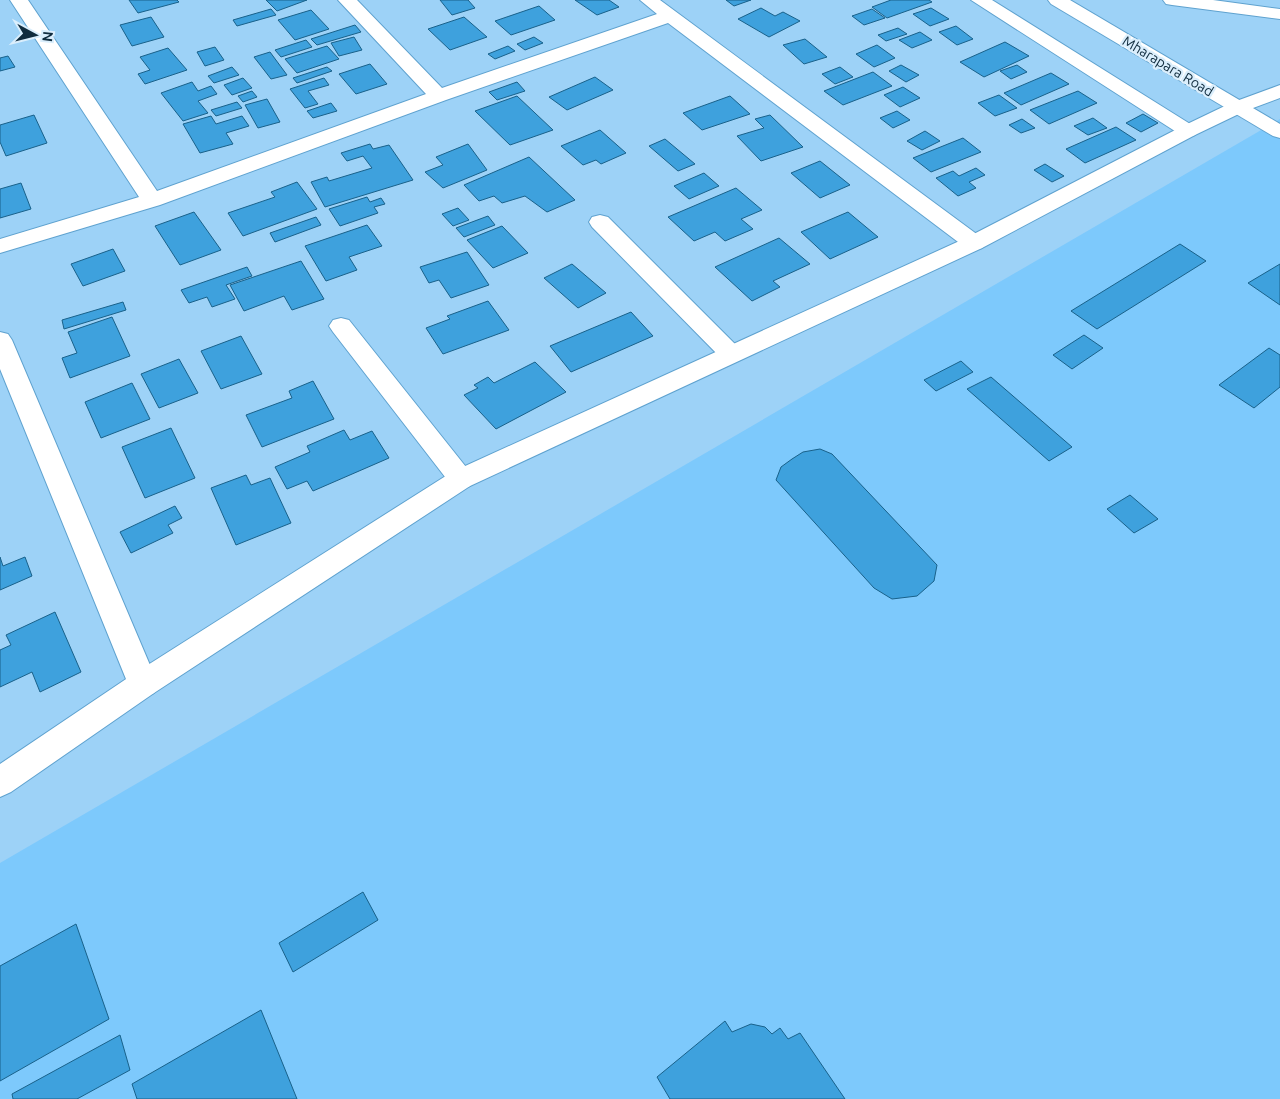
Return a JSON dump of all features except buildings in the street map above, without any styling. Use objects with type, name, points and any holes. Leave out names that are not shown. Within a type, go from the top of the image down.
[{"type":"street","points":[[0,6],[19,0],[152,200]]},
{"type":"street","points":[[347,0],[440,96]]},
{"type":"street","points":[[649,0],[974,243]]},
{"type":"street","points":[[980,0],[1188,131]]},
{"type":"street","name":"Mharapara Road","points":[[1057,0],[1280,132]]},
{"type":"street","points":[[1172,0],[1280,14]]},
{"type":"street","points":[[0,246],[152,200],[669,16]]},
{"type":"street","points":[[0,782],[142,684],[461,479],[974,243],[1188,131],[1238,107],[1280,91]]},
{"type":"street","points":[[600,222],[731,354]]},
{"type":"street","points":[[341,326],[461,479]]},
{"type":"street","points":[[0,340],[142,684]]},
{"type":"shaded area","points":[[1280,119],[1280,1099],[0,1099],[0,863]]}]
